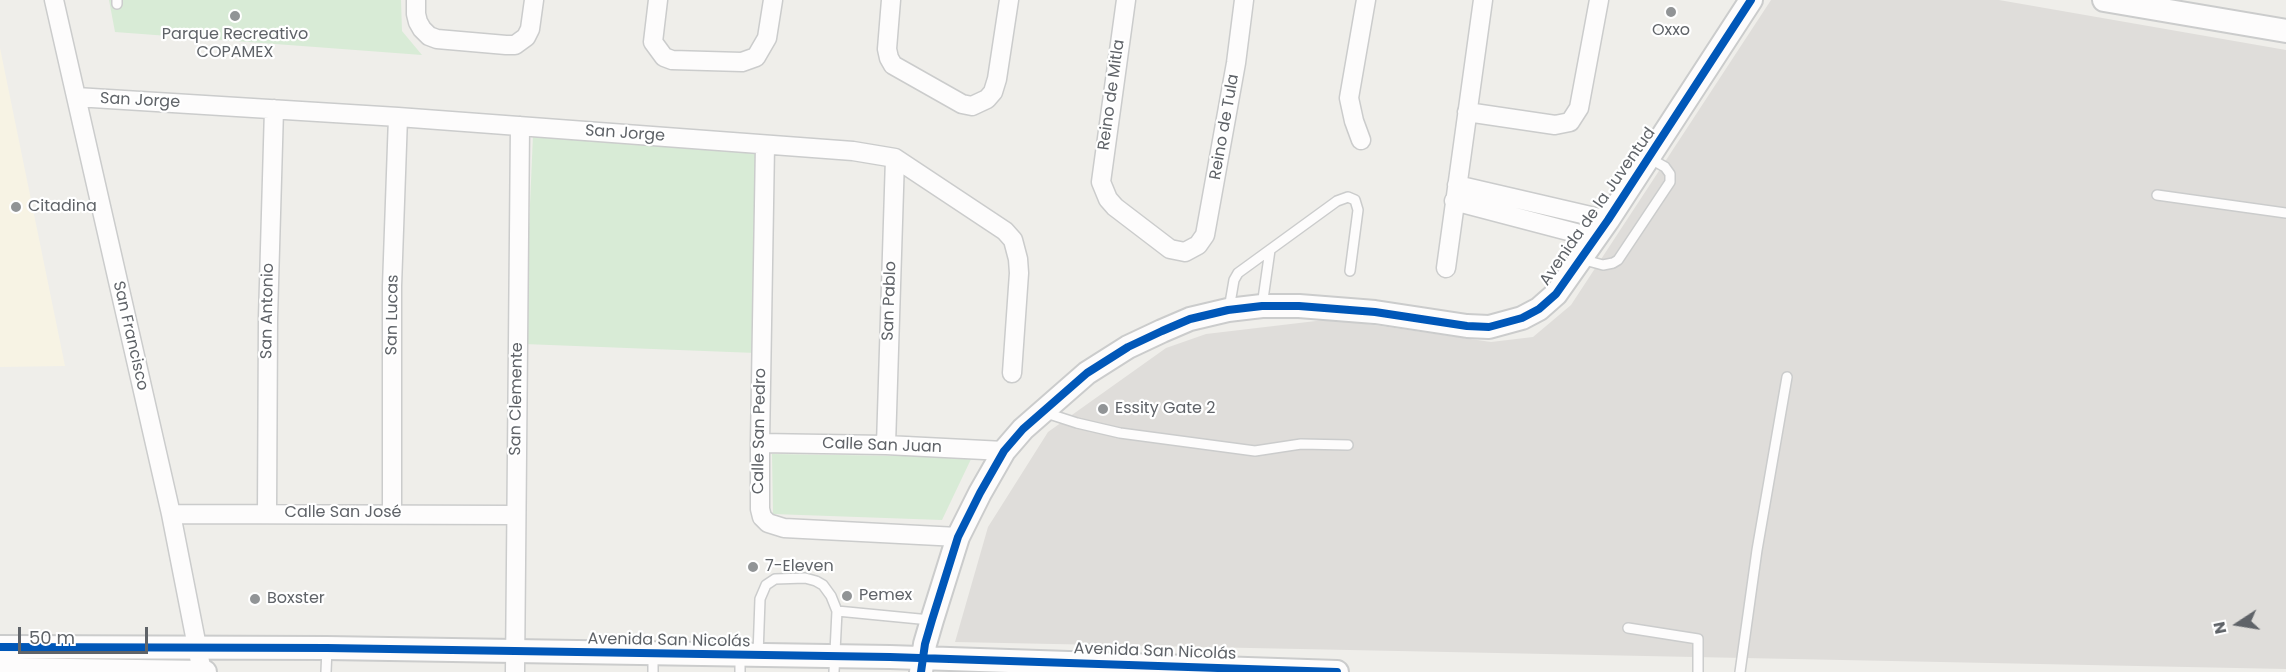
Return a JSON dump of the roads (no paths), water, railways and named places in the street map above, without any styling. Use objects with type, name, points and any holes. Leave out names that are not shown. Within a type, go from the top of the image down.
[{"type":"street","name":"San Francisco","points":[[54,0],[171,514],[204,672]]},
{"type":"street","points":[[416,0],[416,14],[422,29],[437,39],[506,45],[521,42],[530,29],[534,0]]},
{"type":"street","points":[[658,0],[653,42],[664,57],[672,60],[742,62],[756,57],[767,38],[773,0]]},
{"type":"street","points":[[891,0],[887,49],[893,65],[962,104],[972,106],[981,104],[993,92],[1009,0]]},
{"type":"street","name":"Reino de Mitla","points":[[1126,0],[1101,170],[1103,191],[1115,207],[1170,249],[1185,252],[1193,249]]},
{"type":"street","name":"Reino de Tula","points":[[1193,249],[1202,241],[1208,224],[1236,63],[1244,0]]},
{"type":"street","points":[[1361,140],[1349,98],[1366,0]]},
{"type":"street","points":[[1446,267],[1484,0]]},
{"type":"street","points":[[1467,112],[1555,125],[1570,122],[1579,108],[1599,0]]},
{"type":"street","name":"Avenida de la Juventud","points":[[922,665],[932,620],[958,537],[980,494],[1004,452],[1023,429],[1087,373],[1128,347],[1190,319],[1228,310],[1262,306],[1299,306],[1375,312],[1467,326],[1489,327],[1522,318],[1539,309],[1556,294],[1602,229],[1751,0]]},
{"type":"street","points":[[2104,0],[2286,31]]},
{"type":"street","name":"San Jorge","points":[[76,97],[520,126],[853,151],[895,158],[1005,231],[1013,240],[1019,273],[1012,373]]},
{"type":"street","name":"San Antonio","points":[[267,513],[268,318],[274,109]]},
{"type":"street","name":"San Lucas","points":[[392,514],[392,286],[398,117]]},
{"type":"street","name":"San Clemente","points":[[515,662],[520,126]]},
{"type":"street","name":"Calle San Pedro","points":[[765,145],[760,443],[762,517],[775,527],[958,537]]},
{"type":"street","name":"San Pablo","points":[[886,445],[895,158]]},
{"type":"street","points":[[1456,193],[1602,229]]},
{"type":"street","name":"Calle San Juan","points":[[760,443],[886,445],[1004,452]]},
{"type":"street","name":"Calle San José","points":[[171,514],[515,514]]},
{"type":"street","points":[[0,636],[16,638],[35,646]]},
{"type":"street","name":"Avenida San Nicolás","points":[[0,647],[327,648],[515,662],[746,661],[834,665],[1337,672]]},
{"type":"street","points":[[0,669],[204,672]]},
{"type":"lane","points":[[1581,259],[1603,265],[1613,263],[1618,260],[1631,241],[1670,182],[1670,174],[1665,167],[1649,158]]},
{"type":"lane","points":[[2157,195],[2286,213]]},
{"type":"lane","points":[[1228,310],[1234,280],[1238,273],[1337,201],[1352,197],[1358,210],[1350,271]]},
{"type":"lane","points":[[1262,306],[1270,250]]},
{"type":"lane","points":[[1740,672],[1757,550],[1786,377]]},
{"type":"lane","points":[[1041,411],[1059,418],[1120,433],[1255,451],[1301,444],[1348,445]]},
{"type":"lane","points":[[746,661],[762,592],[770,581],[789,578],[816,580],[831,596],[837,611],[834,665]]},
{"type":"lane","points":[[837,611],[932,620]]},
{"type":"lane","points":[[1628,628],[1698,639],[1698,672]]},
{"type":"lane","points":[[97,671],[100,646]]},
{"type":"lane","points":[[326,672],[327,648]]},
{"type":"place","name":"Oxxo","points":[[1671,12]]},
{"type":"place","name":"Parque Recreativo COPAMEX","points":[[235,16]]},
{"type":"place","name":"Citadina","points":[[16,207]]},
{"type":"place","name":"Essity Gate 2","points":[[1103,409]]},
{"type":"place","name":"7-Eleven","points":[[753,567]]},
{"type":"place","name":"Pemex","points":[[847,596]]},
{"type":"place","name":"Boxster","points":[[255,599]]}]
